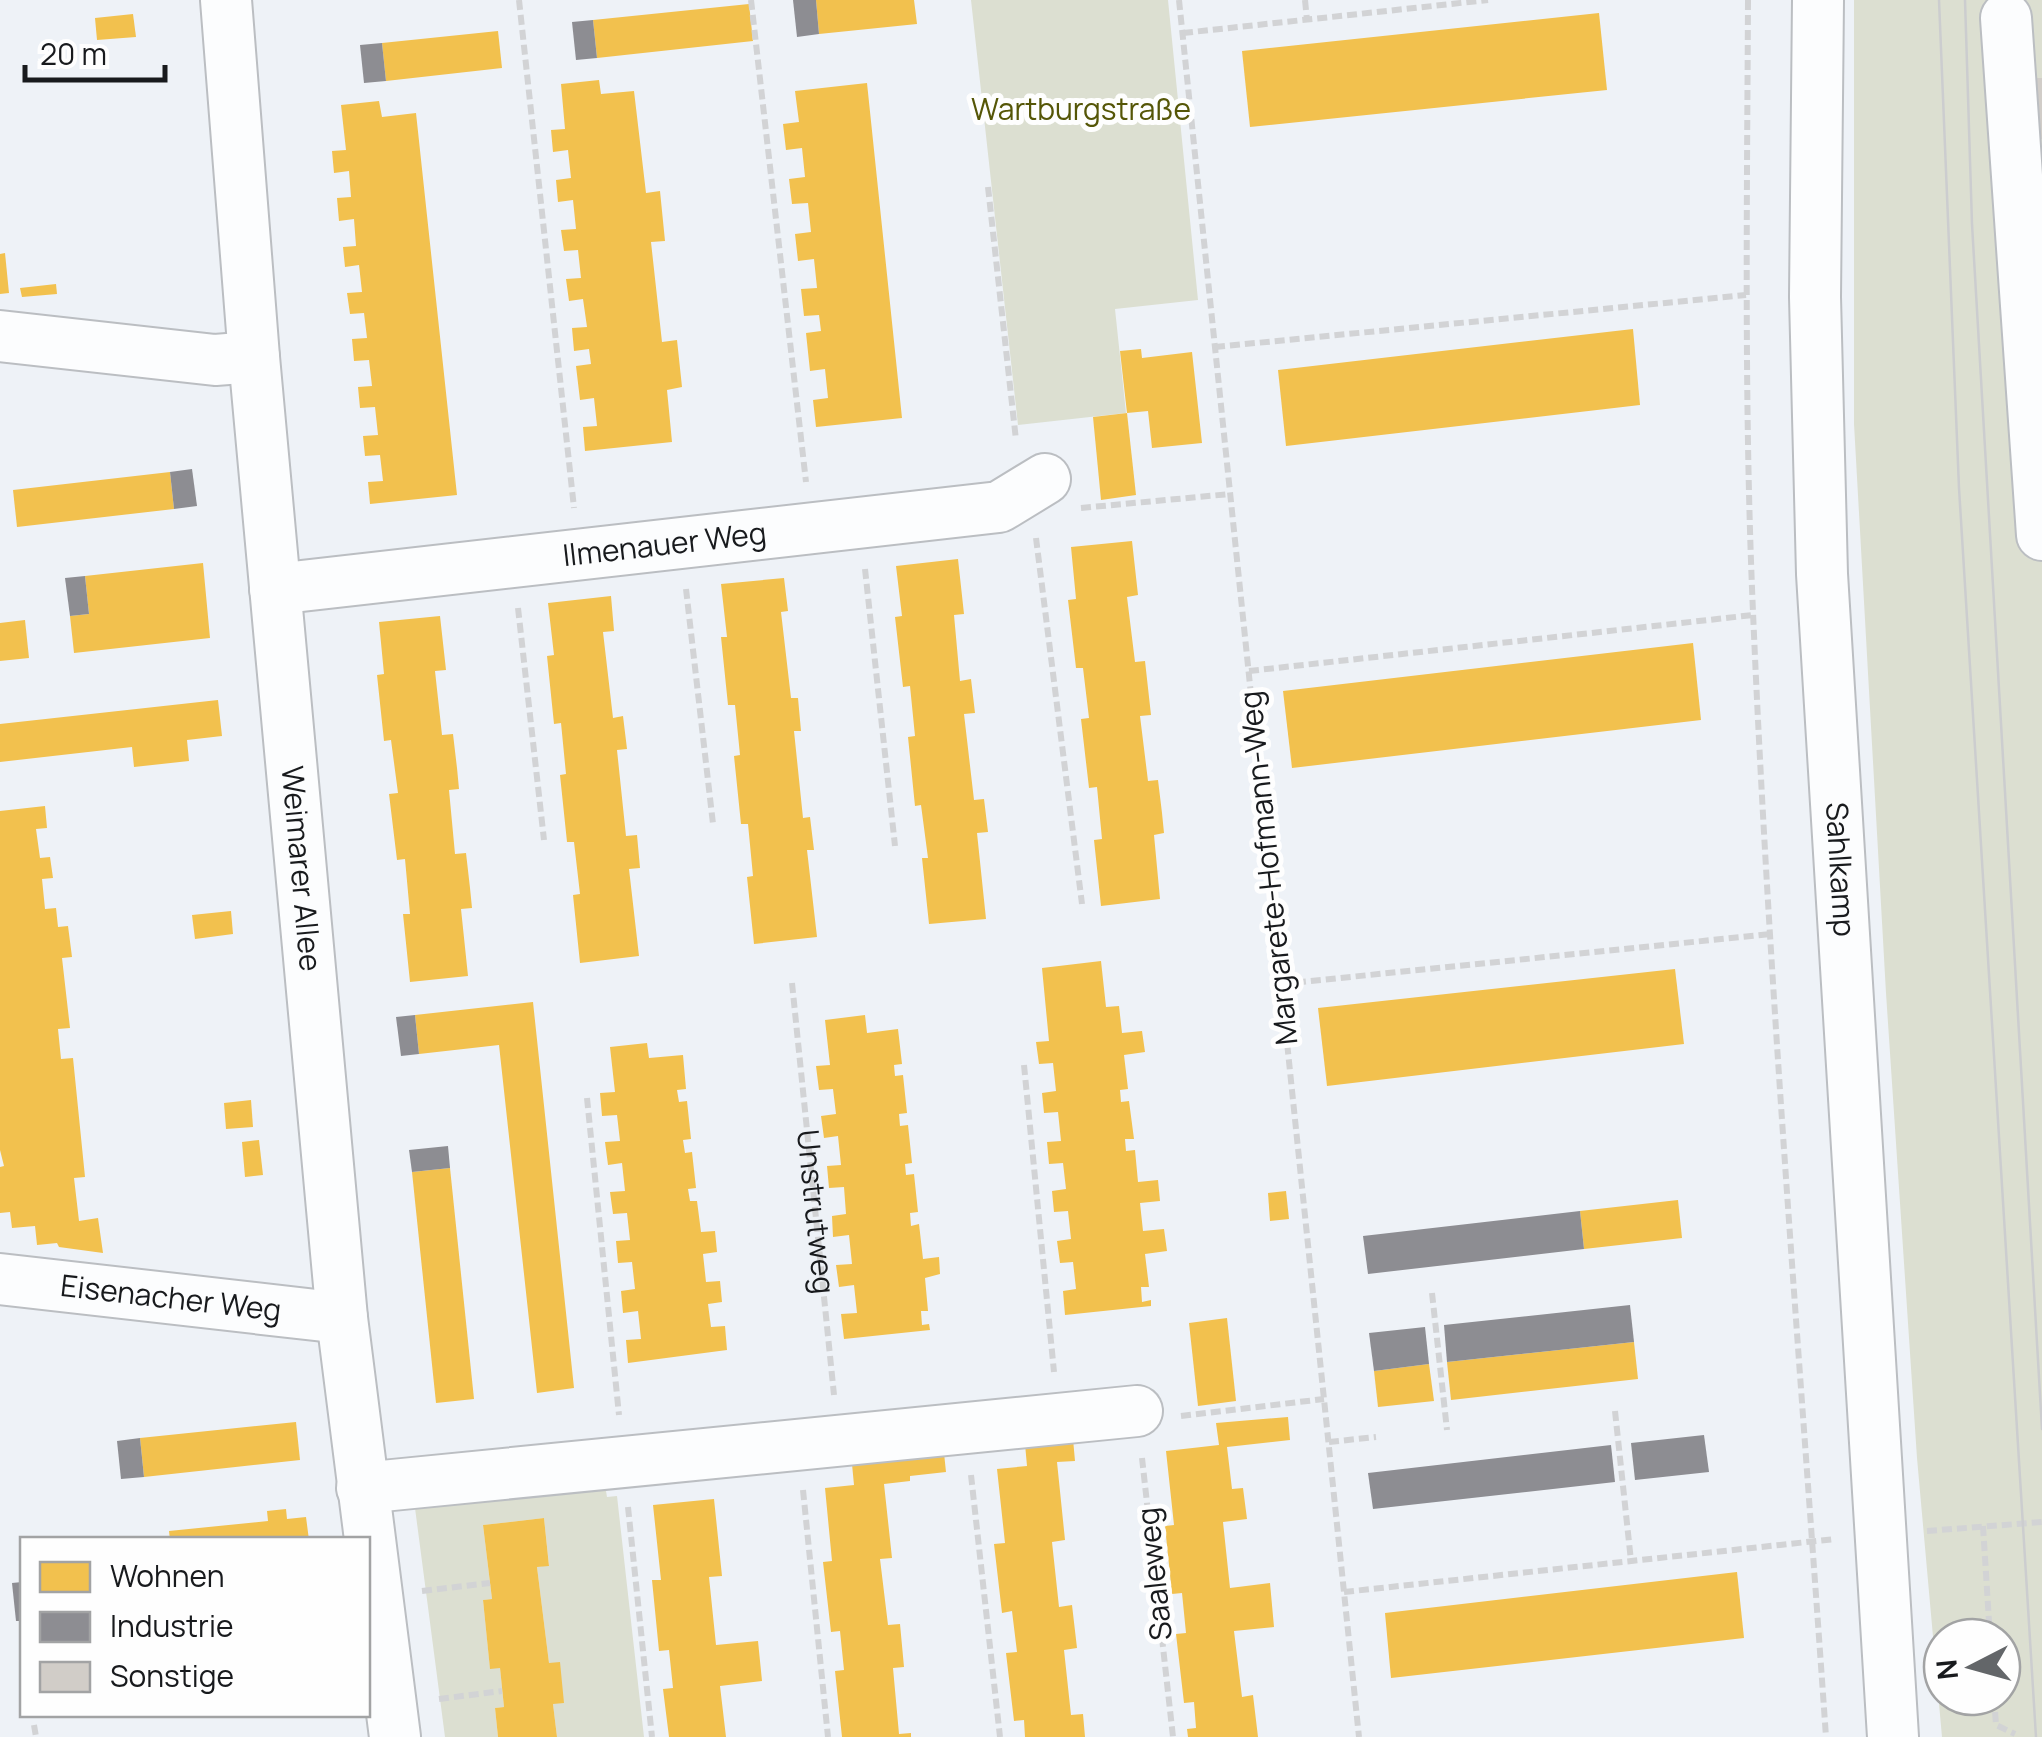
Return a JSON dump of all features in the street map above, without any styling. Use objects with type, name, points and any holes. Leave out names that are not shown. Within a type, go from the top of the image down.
[{"type":"street","name":"Weimarer Allee","points":[[226,0],[254,358],[342,1318],[362,1488],[410,1719]]},
{"type":"street","name":"Sahlkamp","points":[[1818,0],[1814,297],[1822,574],[1892,1737]]},
{"type":"street","points":[[2017,11],[2042,535]]},
{"type":"street","points":[[0,336],[216,360],[254,358]]},
{"type":"street","name":"Ilmenauer Weg","points":[[275,589],[999,507],[1038,483]]},
{"type":"street","name":"Eisenacher Weg","points":[[0,1279],[342,1318]]},
{"type":"street","points":[[362,1488],[1136,1411]]},
{"type":"path","points":[[519,0],[580,554]]},
{"type":"path","points":[[751,0],[812,528]]},
{"type":"path","name":"Margarete-Hofmann-Weg","points":[[1179,0],[1359,1737]]},
{"type":"path","points":[[1305,0],[1307,20]]},
{"type":"path","points":[[1183,33],[1488,0]]},
{"type":"path","points":[[1748,0],[1746,295],[1753,615],[1826,1737]]},
{"type":"path","points":[[988,187],[1016,440]]},
{"type":"path","points":[[1215,346],[1746,295]]},
{"type":"path","points":[[1038,483],[1082,509],[1230,494]]},
{"type":"path","points":[[1038,483],[1082,904]]},
{"type":"path","points":[[860,522],[895,846]]},
{"type":"path","points":[[680,543],[713,824]]},
{"type":"path","points":[[513,562],[544,840]]},
{"type":"path","points":[[1249,671],[1753,615]]},
{"type":"path","points":[[1281,984],[1771,934]]},
{"type":"path","name":"Unstrutweg","points":[[792,983],[818,1443]]},
{"type":"path","points":[[1024,1065],[1059,1419]]},
{"type":"path","points":[[586,1098],[652,1737]]},
{"type":"path","points":[[1432,1293],[1447,1430]]},
{"type":"path","points":[[1136,1411],[1174,1417],[1324,1399]]},
{"type":"path","name":"Saaleweg","points":[[1136,1411],[1173,1737]]},
{"type":"path","points":[[1615,1411],[1632,1561]]},
{"type":"path","points":[[966,1428],[1000,1737]]},
{"type":"path","points":[[1328,1442],[1376,1438]]},
{"type":"path","points":[[818,1443],[828,1737]]},
{"type":"path","points":[[1931,1520],[1932,1530]]},
{"type":"path","points":[[1344,1592],[1881,1534],[2042,1522]]},
{"type":"path","points":[[1984,1526],[1989,1617]]},
{"type":"path","points":[[412,1592],[490,1583]]},
{"type":"path","points":[[410,1719],[502,1691]]},
{"type":"path","points":[[1995,1717],[1996,1725],[2014,1734]]},
{"type":"path","points":[[34,1725],[36,1737]]},
{"type":"green space","name":"Wartburgstraße","points":[[971,0],[1168,0],[1198,300],[1115,309],[1126,413],[1018,425]]},
{"type":"green space","points":[[1854,0],[2042,0],[2042,1737],[1942,1737],[1940,1717],[2022,1717],[2022,1617],[1931,1617],[1886,993],[1854,424]]},
{"type":"green space","points":[[605,1485],[607,1497],[617,1496],[644,1737],[557,1737],[553,1704],[560,1663],[549,1663],[537,1567],[549,1565],[544,1518],[483,1525],[492,1599],[483,1600],[490,1668],[500,1668],[504,1707],[495,1708],[498,1737],[445,1737],[415,1508]]},
{"type":"building: Wohnen","points":[[816,0],[914,0],[917,24],[819,34]]},
{"type":"building: Wohnen","points":[[749,4],[753,41],[597,58],[593,20]]},
{"type":"building: Wohnen","points":[[1599,13],[1607,90],[1250,127],[1242,51]]},
{"type":"building: Wohnen","points":[[133,14],[136,37],[97,40],[95,18]]},
{"type":"building: Wohnen","points":[[498,31],[502,68],[386,81],[382,43]]},
{"type":"building: Wohnen","points":[[599,80],[601,94],[634,91],[646,193],[660,191],[665,241],[651,242],[662,342],[677,340],[682,387],[667,390],[672,442],[585,451],[583,427],[597,426],[594,398],[580,400],[576,366],[591,364],[589,349],[574,351],[572,328],[587,327],[583,299],[569,301],[566,279],[581,278],[578,250],[564,251],[561,230],[576,229],[573,200],[558,202],[556,180],[571,178],[568,150],[553,152],[551,130],[565,129],[561,84]]},
{"type":"building: Wohnen","points":[[867,83],[902,418],[816,427],[813,400],[828,398],[825,369],[810,371],[806,333],[821,331],[819,315],[804,316],[801,289],[817,288],[814,259],[798,261],[795,234],[811,232],[808,203],[792,204],[789,179],[805,177],[802,148],[786,150],[783,124],[799,122],[795,91]]},
{"type":"building: Wohnen","points":[[379,101],[382,117],[416,113],[457,495],[370,504],[368,482],[383,481],[380,455],[365,456],[363,436],[378,435],[375,407],[360,408],[358,387],[372,386],[369,360],[354,361],[352,339],[367,338],[364,313],[350,314],[347,293],[362,292],[359,265],[345,267],[343,247],[356,246],[354,219],[339,221],[337,198],[351,197],[349,171],[334,173],[332,151],[346,150],[341,105]]},
{"type":"building: Wohnen","points":[[5,253],[9,293],[0,294],[0,254]]},
{"type":"building: Wohnen","points":[[56,284],[57,294],[22,297],[20,288]]},
{"type":"building: Wohnen","points":[[1633,329],[1640,405],[1286,446],[1278,370]]},
{"type":"building: Wohnen","points":[[1141,349],[1142,358],[1192,352],[1202,443],[1152,448],[1148,411],[1127,413],[1120,351]]},
{"type":"building: Wohnen","points":[[1127,413],[1136,495],[1101,500],[1093,417]]},
{"type":"building: Wohnen","points":[[170,472],[174,509],[17,527],[13,490]]},
{"type":"building: Wohnen","points":[[1132,541],[1138,595],[1127,597],[1135,662],[1145,661],[1151,715],[1140,716],[1148,781],[1158,780],[1162,813],[1164,833],[1154,835],[1160,899],[1101,906],[1094,840],[1102,839],[1097,787],[1089,788],[1081,719],[1089,718],[1083,668],[1076,668],[1068,600],[1076,599],[1071,547]]},
{"type":"building: Wohnen","points":[[958,559],[964,614],[954,615],[960,681],[971,679],[975,713],[964,714],[974,800],[984,799],[988,832],[977,833],[986,919],[929,924],[922,858],[928,858],[921,805],[915,806],[908,737],[915,736],[910,686],[903,687],[895,617],[902,616],[896,566]]},
{"type":"building: Wohnen","points":[[203,563],[210,638],[74,653],[70,616],[89,614],[85,576]]},
{"type":"building: Wohnen","points":[[784,578],[788,611],[781,612],[791,698],[798,698],[801,731],[794,731],[803,818],[810,817],[814,850],[807,850],[817,937],[754,944],[747,877],[753,876],[748,824],[741,824],[734,756],[740,755],[735,705],[728,705],[721,637],[727,637],[721,584]]},
{"type":"building: Wohnen","points":[[611,596],[614,631],[603,632],[613,718],[623,716],[627,749],[617,750],[626,836],[637,835],[640,868],[629,869],[639,956],[580,963],[573,895],[580,894],[574,842],[567,842],[560,775],[566,774],[561,723],[554,724],[547,656],[554,655],[548,603]]},
{"type":"building: Wohnen","points":[[440,616],[446,670],[435,671],[442,735],[453,734],[457,768],[459,789],[449,790],[455,854],[466,853],[472,908],[461,909],[468,976],[410,982],[403,914],[410,914],[405,859],[397,860],[389,794],[398,793],[391,740],[384,741],[377,675],[384,674],[379,622]]},
{"type":"building: Wohnen","points":[[25,620],[29,658],[0,661],[0,623]]},
{"type":"building: Wohnen","points":[[1693,643],[1701,720],[1292,768],[1283,691]]},
{"type":"building: Wohnen","points":[[218,700],[222,736],[187,740],[189,761],[134,767],[132,747],[0,762],[0,724]]},
{"type":"building: Wohnen","points":[[45,806],[47,828],[36,829],[40,858],[50,857],[53,878],[42,879],[45,909],[56,908],[58,927],[68,926],[72,957],[62,958],[70,1028],[58,1029],[61,1059],[73,1058],[85,1177],[74,1178],[79,1221],[98,1218],[103,1253],[59,1247],[57,1243],[37,1245],[35,1226],[12,1228],[10,1212],[0,1213],[0,1167],[4,1166],[0,1150],[0,811]]},
{"type":"building: Wohnen","points":[[231,911],[233,934],[195,939],[192,915]]},
{"type":"building: Wohnen","points":[[1101,961],[1106,1007],[1119,1006],[1122,1033],[1142,1031],[1145,1052],[1124,1055],[1128,1089],[1120,1090],[1121,1102],[1129,1101],[1134,1139],[1125,1139],[1126,1151],[1135,1150],[1138,1182],[1158,1180],[1160,1201],[1140,1203],[1143,1231],[1164,1229],[1167,1251],[1145,1254],[1149,1287],[1141,1287],[1142,1302],[1151,1300],[1151,1306],[1065,1315],[1063,1291],[1076,1289],[1073,1262],[1060,1263],[1057,1241],[1071,1239],[1068,1211],[1054,1212],[1052,1191],[1066,1189],[1063,1163],[1049,1164],[1047,1142],[1061,1141],[1058,1112],[1044,1113],[1042,1093],[1056,1091],[1053,1063],[1039,1064],[1036,1042],[1049,1041],[1042,968]]},
{"type":"building: Wohnen","points":[[1675,969],[1684,1044],[1327,1086],[1318,1008]]},
{"type":"building: Wohnen","points":[[533,1002],[574,1388],[537,1393],[499,1045],[419,1054],[415,1015]]},
{"type":"building: Wohnen","points":[[865,1015],[867,1033],[898,1029],[902,1064],[894,1065],[895,1076],[903,1075],[907,1113],[899,1114],[900,1126],[908,1125],[912,1163],[905,1164],[906,1175],[914,1174],[918,1212],[910,1213],[911,1226],[919,1224],[923,1259],[939,1257],[940,1274],[925,1278],[928,1311],[921,1311],[922,1325],[929,1324],[930,1330],[844,1339],[841,1314],[857,1313],[854,1285],[839,1287],[836,1265],[852,1264],[849,1235],[833,1237],[832,1216],[846,1214],[844,1187],[829,1188],[827,1166],[841,1165],[838,1136],[824,1138],[821,1116],[836,1114],[833,1089],[819,1090],[816,1066],[830,1065],[825,1020]]},
{"type":"building: Wohnen","points":[[647,1043],[649,1058],[683,1055],[686,1089],[677,1090],[679,1102],[687,1101],[691,1139],[683,1140],[685,1153],[692,1152],[696,1188],[688,1189],[690,1201],[697,1201],[701,1232],[715,1231],[717,1252],[703,1254],[706,1282],[720,1281],[722,1302],[708,1304],[711,1327],[725,1326],[727,1350],[628,1363],[626,1340],[641,1339],[638,1311],[623,1313],[621,1291],[635,1289],[632,1262],[618,1263],[616,1241],[630,1240],[627,1213],[613,1214],[610,1192],[625,1191],[622,1163],[608,1165],[605,1142],[620,1141],[617,1115],[602,1116],[600,1093],[615,1092],[610,1047]]},
{"type":"building: Wohnen","points":[[251,1100],[253,1127],[226,1129],[224,1103]]},
{"type":"building: Wohnen","points":[[259,1140],[263,1175],[245,1177],[242,1142]]},
{"type":"building: Wohnen","points":[[450,1168],[474,1399],[436,1403],[412,1172]]},
{"type":"building: Wohnen","points":[[1286,1191],[1289,1219],[1270,1221],[1268,1193]]},
{"type":"building: Wohnen","points":[[1678,1200],[1682,1238],[1584,1249],[1580,1211]]},
{"type":"building: Wohnen","points":[[1227,1318],[1236,1401],[1198,1406],[1189,1323]]},
{"type":"building: Wohnen","points":[[1634,1342],[1638,1379],[1451,1400],[1447,1362]]},
{"type":"building: Wohnen","points":[[1429,1364],[1434,1401],[1378,1407],[1374,1371]]},
{"type":"building: Wohnen","points":[[1288,1417],[1290,1440],[1227,1447],[1232,1489],[1243,1488],[1247,1519],[1223,1522],[1230,1588],[1270,1583],[1274,1627],[1234,1631],[1242,1697],[1253,1695],[1258,1737],[1188,1737],[1187,1729],[1196,1728],[1194,1702],[1184,1703],[1176,1634],[1186,1633],[1182,1593],[1172,1594],[1165,1526],[1174,1525],[1166,1451],[1219,1445],[1216,1423]]},
{"type":"building: Wohnen","points":[[296,1422],[300,1460],[144,1477],[140,1438]]},
{"type":"building: Wohnen","points":[[1073,1439],[1075,1461],[1057,1462],[1065,1540],[1052,1542],[1059,1607],[1072,1605],[1077,1648],[1064,1650],[1071,1715],[1083,1714],[1085,1737],[1025,1737],[1024,1720],[1014,1721],[1006,1653],[1017,1652],[1012,1611],[1002,1613],[994,1544],[1005,1543],[997,1469],[1027,1466],[1025,1444]]},
{"type":"building: Wohnen","points":[[944,1453],[946,1472],[884,1484],[892,1558],[880,1559],[888,1625],[900,1624],[904,1667],[893,1668],[899,1734],[911,1733],[911,1737],[842,1737],[835,1671],[844,1670],[840,1631],[831,1632],[823,1562],[832,1561],[825,1488],[854,1485],[852,1464]]},
{"type":"building: Wohnen","points":[[714,1499],[722,1576],[709,1577],[716,1645],[758,1641],[762,1681],[720,1686],[726,1737],[669,1737],[663,1689],[673,1688],[669,1650],[659,1651],[652,1580],[661,1580],[653,1505]]},
{"type":"building: Wohnen","points":[[286,1509],[287,1519],[306,1517],[309,1537],[170,1537],[169,1531],[268,1521],[267,1511]]},
{"type":"building: Wohnen","points":[[544,1518],[549,1566],[537,1567],[549,1663],[560,1662],[564,1703],[553,1704],[557,1737],[498,1737],[495,1708],[504,1707],[500,1668],[490,1669],[483,1600],[492,1599],[483,1525]]},
{"type":"building: Wohnen","points":[[1737,1572],[1744,1638],[1391,1678],[1385,1613]]},
{"type":"building: Industrie","points":[[793,0],[816,0],[819,34],[797,37]]},
{"type":"building: Industrie","points":[[593,20],[597,58],[576,60],[572,22]]},
{"type":"building: Industrie","points":[[382,43],[386,81],[364,83],[360,45]]},
{"type":"building: Industrie","points":[[192,469],[197,506],[174,509],[170,472]]},
{"type":"building: Industrie","points":[[85,576],[89,614],[70,616],[65,578]]},
{"type":"building: Industrie","points":[[415,1015],[419,1054],[401,1056],[396,1017]]},
{"type":"building: Industrie","points":[[448,1146],[450,1168],[412,1172],[409,1150]]},
{"type":"building: Industrie","points":[[1580,1211],[1584,1249],[1368,1274],[1363,1236]]},
{"type":"building: Industrie","points":[[1630,1305],[1634,1342],[1447,1362],[1444,1325]]},
{"type":"building: Industrie","points":[[1425,1327],[1429,1364],[1374,1371],[1369,1333]]},
{"type":"building: Industrie","points":[[1704,1435],[1709,1472],[1635,1480],[1631,1443]]},
{"type":"building: Industrie","points":[[140,1438],[144,1477],[121,1479],[117,1441]]},
{"type":"building: Industrie","points":[[1611,1445],[1615,1482],[1373,1509],[1368,1473]]},
{"type":"building: Industrie","points":[[20,1582],[20,1621],[16,1621],[12,1583]]},
{"type":"building: Sonstige","points":[[2035,78],[2042,78],[2042,139],[2039,139]]},
{"type":"tram line","points":[[1939,0],[1959,488],[2036,1737]]},
{"type":"tram line","points":[[1965,0],[1972,224],[2042,1429]]}]
